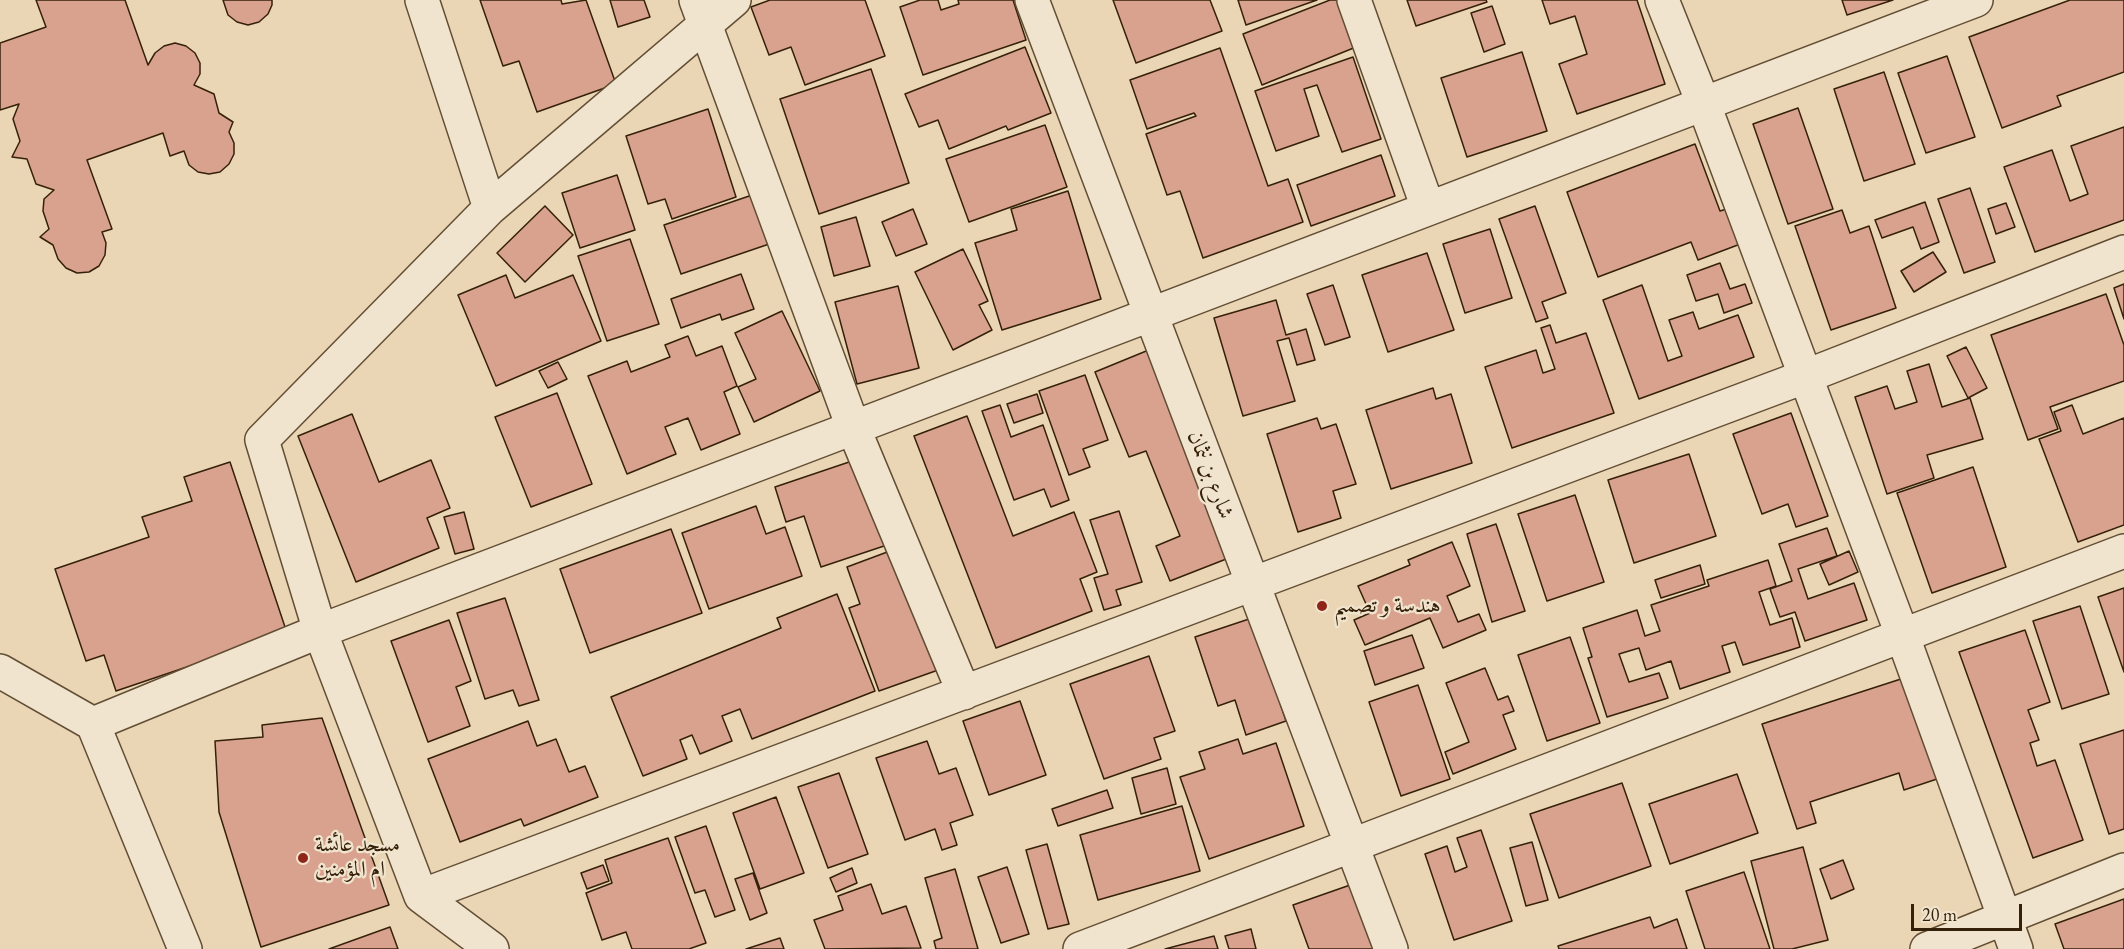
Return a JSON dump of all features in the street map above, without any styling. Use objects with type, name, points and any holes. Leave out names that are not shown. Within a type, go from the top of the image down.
[{"type":"street","points":[[422,0],[490,208]]},
{"type":"street","points":[[492,949],[421,896],[320,631],[262,440],[490,208],[700,13],[735,0]]},
{"type":"street","name":"شارع بن نثمان","points":[[1032,0],[1391,949]]},
{"type":"street","points":[[1354,0],[1428,208]]},
{"type":"street","points":[[1662,0],[1704,105],[1903,637],[2016,949]]},
{"type":"street","points":[[93,724],[320,631],[1976,0]]},
{"type":"street","points":[[700,13],[853,427],[964,693]]},
{"type":"street","points":[[421,896],[1804,377],[2124,252]]},
{"type":"street","points":[[1080,949],[2124,551]]},
{"type":"street","points":[[0,671],[93,724],[185,949]]},
{"type":"street","points":[[1927,949],[2124,870]]},
{"type":"building","points":[[36,0],[125,0],[148,65],[155,53],[164,46],[175,43],[186,46],[195,53],[200,63],[200,74],[194,85],[214,94],[219,113],[233,122],[229,132],[234,143],[234,154],[229,164],[220,172],[209,174],[198,172],[189,165],[184,151],[170,156],[163,133],[87,160],[112,229],[102,232],[106,243],[105,255],[99,266],[89,272],[77,273],[66,268],[58,259],[53,245],[40,237],[49,229],[43,211],[44,199],[54,190],[36,184],[27,159],[12,157],[20,141],[13,119],[19,104],[0,110],[0,43],[46,27]]},
{"type":"building","points":[[223,0],[272,0],[272,5],[268,14],[259,22],[248,25],[237,22],[228,15]]},
{"type":"building","points":[[480,0],[561,0],[562,4],[586,0],[616,84],[537,112],[519,61],[503,66]]},
{"type":"building","points":[[610,0],[644,0],[650,17],[618,27]]},
{"type":"building","points":[[770,0],[865,0],[885,56],[805,85],[791,47],[769,55],[751,7]]},
{"type":"building","points":[[920,0],[938,0],[941,10],[959,4],[958,0],[1013,0],[1026,40],[923,75],[900,7]]},
{"type":"building","points":[[1113,0],[1210,0],[1222,31],[1136,63]]},
{"type":"building","points":[[1238,0],[1317,0],[1246,25]]},
{"type":"building","points":[[1330,0],[1344,0],[1361,45],[1262,85],[1243,34]]},
{"type":"building","points":[[1407,0],[1486,0],[1487,2],[1416,26]]},
{"type":"building","points":[[1542,0],[1637,0],[1665,84],[1577,114],[1559,64],[1587,54],[1575,16],[1550,24]]},
{"type":"building","points":[[1842,0],[1893,0],[1847,15]]},
{"type":"building","points":[[2070,0],[2124,0],[2124,72],[2057,96],[2061,106],[2002,128],[1969,37]]},
{"type":"building","points":[[1492,6],[1505,44],[1484,52],[1471,13]]},
{"type":"building","points":[[1025,47],[1051,113],[1008,130],[1006,126],[949,149],[938,120],[919,127],[905,94]]},
{"type":"building","points":[[1220,48],[1268,186],[1288,179],[1303,222],[1203,258],[1180,191],[1167,195],[1146,134],[1196,116],[1194,113],[1147,129],[1130,80]]},
{"type":"building","points":[[1522,52],[1547,131],[1467,157],[1441,78]]},
{"type":"building","points":[[1947,56],[1975,137],[1926,153],[1898,73]]},
{"type":"building","points":[[1353,57],[1381,139],[1342,152],[1317,85],[1304,89],[1319,136],[1276,151],[1255,91]]},
{"type":"building","points":[[871,69],[909,183],[819,214],[780,99]]},
{"type":"building","points":[[1884,72],[1915,164],[1864,181],[1834,89]]},
{"type":"building","points":[[1798,108],[1833,209],[1788,224],[1753,124]]},
{"type":"building","points":[[708,109],[736,197],[672,219],[665,199],[648,204],[626,136]]},
{"type":"building","points":[[1045,125],[1067,187],[969,222],[946,159]]},
{"type":"building","points":[[2124,127],[2124,220],[2035,252],[2004,167],[2052,150],[2070,201],[2088,194],[2071,146]]},
{"type":"building","points":[[1695,144],[1720,211],[1730,208],[1743,243],[1698,260],[1691,242],[1598,277],[1567,192]]},
{"type":"building","points":[[1381,155],[1395,196],[1311,226],[1297,185]]},
{"type":"building","points":[[617,175],[635,230],[580,248],[562,193]]},
{"type":"building","points":[[1970,188],[1995,262],[1964,273],[1938,199]]},
{"type":"building","points":[[1068,191],[1101,299],[1002,330],[975,243],[1017,230],[1011,209]]},
{"type":"building","points":[[761,192],[778,241],[681,274],[664,225]]},
{"type":"building","points":[[1925,202],[1939,242],[1921,249],[1913,227],[1882,238],[1875,220]]},
{"type":"building","points":[[2006,203],[2015,227],[1996,234],[1988,209]]},
{"type":"building","points":[[545,206],[573,235],[525,282],[497,253]]},
{"type":"building","points":[[1535,206],[1566,293],[1542,302],[1548,318],[1536,322],[1499,219]]},
{"type":"building","points":[[913,209],[927,244],[896,256],[882,222]]},
{"type":"building","points":[[1842,210],[1850,233],[1869,226],[1896,308],[1831,330],[1795,226]]},
{"type":"building","points":[[856,217],[870,266],[834,276],[821,227]]},
{"type":"building","points":[[1490,229],[1512,298],[1465,313],[1443,244]]},
{"type":"building","points":[[630,239],[659,324],[607,341],[578,256]]},
{"type":"building","points":[[963,249],[988,301],[979,305],[992,330],[953,350],[915,272]]},
{"type":"building","points":[[1933,252],[1946,272],[1914,292],[1901,271]]},
{"type":"building","points":[[1427,253],[1454,330],[1388,352],[1362,275]]},
{"type":"building","points":[[1720,263],[1730,289],[1745,284],[1752,303],[1724,313],[1718,294],[1696,301],[1687,275]]},
{"type":"building","points":[[741,274],[754,309],[722,320],[720,314],[681,328],[671,299]]},
{"type":"building","points":[[506,275],[515,298],[573,275],[601,341],[496,386],[458,295]]},
{"type":"building","points":[[2124,284],[2124,319],[2114,288]]},
{"type":"building","points":[[1333,285],[1350,337],[1325,345],[1307,294]]},
{"type":"building","points":[[1642,285],[1668,361],[1682,356],[1669,320],[1693,312],[1699,329],[1738,315],[1754,357],[1639,399],[1603,300]]},
{"type":"building","points":[[898,286],[919,368],[857,384],[835,302]]},
{"type":"building","points":[[2106,294],[2124,345],[2124,381],[2050,407],[2058,429],[2028,440],[1991,335]]},
{"type":"building","points":[[1276,300],[1286,335],[1306,329],[1315,360],[1297,365],[1289,338],[1277,341],[1295,401],[1243,416],[1214,318]]},
{"type":"building","points":[[782,311],[820,391],[754,422],[738,387],[756,379],[735,333]]},
{"type":"building","points":[[1550,325],[1556,343],[1586,333],[1614,413],[1512,448],[1485,367],[1536,350],[1543,373],[1555,369],[1541,328]]},
{"type":"building","points":[[688,336],[696,356],[722,346],[737,386],[724,392],[740,434],[701,450],[688,418],[665,427],[676,454],[627,474],[588,376],[627,361],[631,372],[670,357],[665,345]]},
{"type":"building","points":[[1156,347],[1239,554],[1170,581],[1156,546],[1180,536],[1146,451],[1129,457],[1095,372]]},
{"type":"building","points":[[1966,347],[1987,388],[1968,398],[1947,356]]},
{"type":"building","points":[[558,362],[567,379],[548,388],[539,371]]},
{"type":"building","points":[[1929,364],[1942,407],[1970,398],[1983,439],[1927,455],[1934,478],[1887,494],[1855,397],[1887,386],[1895,409],[1917,402],[1907,371]]},
{"type":"building","points":[[1085,375],[1108,440],[1083,449],[1090,467],[1069,475],[1039,391]]},
{"type":"building","points":[[1433,388],[1436,399],[1451,394],[1472,463],[1391,489],[1366,410]]},
{"type":"building","points":[[557,393],[592,484],[531,507],[495,417]]},
{"type":"building","points":[[1037,394],[1043,413],[1014,423],[1007,404]]},
{"type":"building","points":[[1000,405],[1011,437],[1043,425],[1069,500],[1051,507],[1044,489],[1014,500],[982,411]]},
{"type":"building","points":[[2072,405],[2083,434],[2124,418],[2124,525],[2078,542],[2039,439],[2061,431],[2054,412]]},
{"type":"building","points":[[1791,413],[1828,516],[1796,527],[1788,504],[1762,514],[1733,434]]},
{"type":"building","points":[[352,414],[379,482],[431,460],[450,508],[427,518],[439,548],[356,582],[298,436]]},
{"type":"building","points":[[967,416],[1013,536],[1074,512],[1097,572],[1080,579],[1092,611],[996,648],[914,436]]},
{"type":"building","points":[[1317,418],[1321,429],[1336,424],[1356,484],[1333,491],[1341,518],[1298,532],[1267,434]]},
{"type":"building","points":[[1689,454],[1716,536],[1634,563],[1608,480]]},
{"type":"building","points":[[858,459],[887,545],[821,567],[804,516],[786,522],[775,487]]},
{"type":"building","points":[[230,462],[287,633],[116,691],[104,655],[86,661],[55,569],[149,537],[142,517],[192,501],[184,477]]},
{"type":"building","points":[[1973,467],[2006,567],[1932,593],[1897,493]]},
{"type":"building","points":[[1575,495],[1604,582],[1547,601],[1518,514]]},
{"type":"building","points":[[756,506],[766,534],[785,527],[802,576],[709,609],[682,533]]},
{"type":"building","points":[[1119,511],[1142,582],[1116,590],[1121,605],[1104,610],[1094,578],[1108,574],[1090,520]]},
{"type":"building","points":[[464,512],[474,549],[455,554],[444,517]]},
{"type":"building","points":[[1496,524],[1525,611],[1492,622],[1467,534]]},
{"type":"building","points":[[1827,528],[1837,556],[1798,569],[1808,599],[1854,583],[1867,620],[1805,641],[1795,612],[1780,617],[1770,589],[1792,581],[1779,544]]},
{"type":"building","points":[[671,529],[702,613],[590,653],[560,569]]},
{"type":"building","points":[[1452,542],[1470,586],[1447,596],[1458,622],[1479,614],[1486,630],[1443,648],[1430,618],[1365,645],[1354,620],[1370,613],[1358,586],[1410,565],[1408,560]]},
{"type":"building","points":[[898,548],[941,669],[879,691],[849,608],[860,604],[847,567]]},
{"type":"building","points":[[1849,551],[1858,572],[1829,585],[1820,564]]},
{"type":"building","points":[[1768,560],[1776,586],[1759,592],[1770,625],[1792,618],[1800,647],[1743,665],[1735,642],[1722,646],[1730,672],[1680,689],[1671,661],[1646,670],[1639,648],[1619,654],[1629,682],[1659,673],[1668,698],[1607,717],[1588,658],[1592,657],[1583,628],[1637,610],[1645,636],[1660,631],[1651,605],[1709,586],[1707,580]]},
{"type":"building","points":[[1700,565],[1705,584],[1661,598],[1655,580]]},
{"type":"building","points":[[2124,588],[2124,672],[2098,597]]},
{"type":"building","points":[[837,594],[875,691],[752,739],[740,709],[722,716],[732,741],[700,754],[692,735],[680,740],[687,759],[643,776],[611,697],[781,628],[777,618]]},
{"type":"building","points":[[505,598],[539,700],[519,706],[513,690],[485,699],[457,613]]},
{"type":"building","points":[[2080,606],[2109,694],[2062,709],[2033,621]]},
{"type":"building","points":[[1252,618],[1286,721],[1246,735],[1235,700],[1218,706],[1195,637]]},
{"type":"building","points":[[449,620],[471,681],[456,687],[470,726],[428,742],[391,641]]},
{"type":"building","points":[[2025,630],[2050,702],[2028,710],[2039,740],[2030,743],[2037,766],[2055,760],[2083,840],[2033,858],[1959,652]]},
{"type":"building","points":[[1412,635],[1424,668],[1375,685],[1364,651]]},
{"type":"building","points":[[1570,637],[1600,723],[1547,741],[1518,655]]},
{"type":"building","points":[[1149,656],[1175,731],[1154,738],[1161,759],[1104,779],[1070,684]]},
{"type":"building","points":[[1485,668],[1498,700],[1508,696],[1514,711],[1503,715],[1516,749],[1453,774],[1445,752],[1469,742],[1446,683]]},
{"type":"building","points":[[1904,678],[1937,779],[1904,790],[1899,773],[1810,802],[1816,823],[1797,829],[1762,724]]},
{"type":"building","points":[[1418,685],[1450,779],[1401,796],[1369,702]]},
{"type":"building","points":[[1020,701],[1046,775],[989,795],[963,721]]},
{"type":"building","name":"مسجد عائشة ام المؤمنين","points":[[322,718],[389,905],[261,947],[219,812],[215,741],[263,737],[262,725]]},
{"type":"building","points":[[528,721],[537,746],[556,739],[569,772],[585,766],[598,797],[524,826],[521,819],[460,842],[428,759]]},
{"type":"building","points":[[2124,730],[2124,829],[2109,834],[2080,744]]},
{"type":"building","points":[[1238,739],[1243,754],[1276,743],[1304,826],[1209,859],[1180,777],[1205,769],[1199,752]]},
{"type":"building","points":[[927,741],[939,774],[956,768],[973,815],[950,823],[957,845],[942,850],[935,829],[905,840],[876,758]]},
{"type":"building","points":[[1167,768],[1176,804],[1141,814],[1132,778]]},
{"type":"building","points":[[839,773],[868,854],[828,868],[798,787]]},
{"type":"building","points":[[1737,774],[1758,833],[1670,864],[1649,804]]},
{"type":"building","points":[[1622,783],[1651,866],[1559,898],[1530,814]]},
{"type":"building","points":[[1107,790],[1113,808],[1058,826],[1052,809]]},
{"type":"building","points":[[776,797],[804,873],[760,889],[733,813]]},
{"type":"building","points":[[1182,806],[1200,871],[1098,900],[1080,835]]},
{"type":"building","points":[[706,826],[735,910],[715,917],[705,890],[695,893],[675,837]]},
{"type":"building","points":[[1481,830],[1512,921],[1454,940],[1425,854],[1447,846],[1455,872],[1467,867],[1457,838]]},
{"type":"building","points":[[668,838],[706,943],[689,949],[632,949],[626,932],[602,940],[586,893],[612,883],[605,860]]},
{"type":"building","points":[[1532,842],[1548,900],[1526,906],[1510,848]]},
{"type":"building","points":[[1047,844],[1069,924],[1048,929],[1026,850]]},
{"type":"building","points":[[1803,847],[1828,940],[1792,949],[1774,949],[1751,861]]},
{"type":"building","points":[[1843,860],[1854,889],[1831,899],[1820,869]]},
{"type":"building","points":[[603,865],[609,881],[587,889],[581,873]]},
{"type":"building","points":[[1007,867],[1029,934],[1001,943],[978,877]]},
{"type":"building","points":[[852,868],[857,883],[836,892],[830,878]]},
{"type":"building","points":[[955,869],[978,949],[936,949],[934,941],[942,938],[925,878]]},
{"type":"building","points":[[1744,872],[1770,949],[1705,949],[1686,891]]},
{"type":"building","points":[[753,873],[767,913],[750,920],[735,879]]},
{"type":"building","points":[[871,884],[882,914],[906,906],[921,948],[825,949],[814,920],[843,910],[838,896]]},
{"type":"building","points":[[1353,884],[1376,949],[1309,949],[1293,905]]},
{"type":"building","points":[[2124,899],[2124,949],[2064,949],[2055,924]]},
{"type":"building","points":[[1650,917],[1654,928],[1677,919],[1687,949],[1559,949],[1558,946]]},
{"type":"building","points":[[390,927],[398,949],[329,949]]},
{"type":"building","points":[[1251,929],[1256,949],[1229,949],[1225,936]]},
{"type":"building","points":[[1214,936],[1218,949],[1165,949]]},
{"type":"building","points":[[780,938],[784,949],[746,949]]},
{"type":"place","name":"هندسة و تصميم","points":[[1322,606]]},
{"type":"place","name":"مسجد عائشة ام المؤمنين","points":[[303,858]]}]
